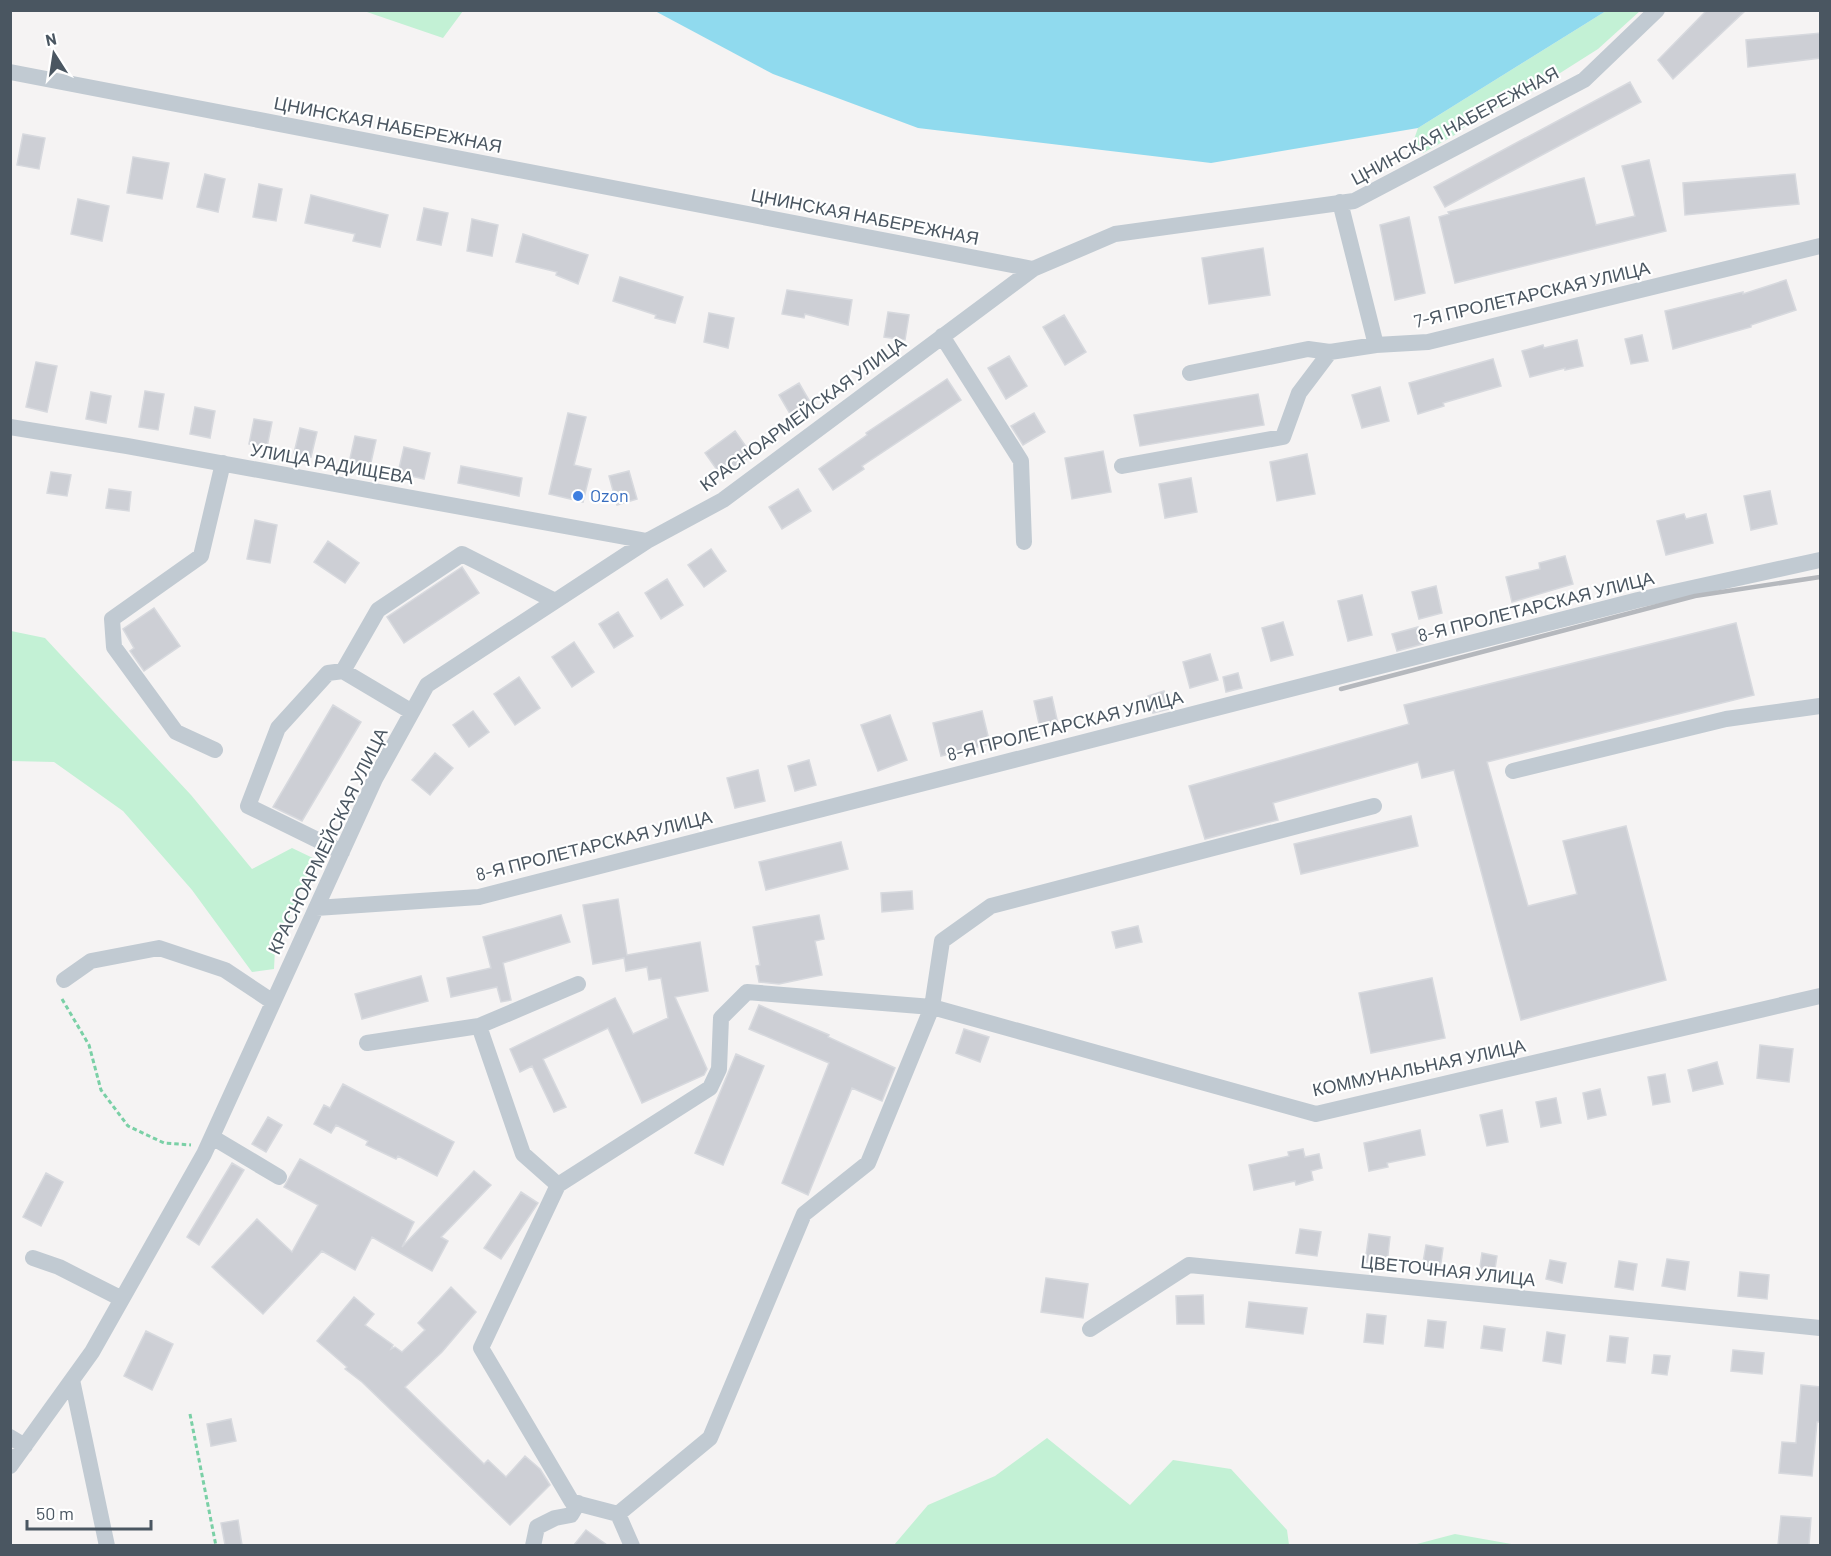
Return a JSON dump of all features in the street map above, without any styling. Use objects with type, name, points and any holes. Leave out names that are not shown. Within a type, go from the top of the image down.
[{"type":"street","name":"ЦНИНСКАЯ НАБЕРЕЖНАЯ","points":[[10,72],[1033,269],[1115,234],[1354,201],[1584,80],[1657,10]]},
{"type":"street","points":[[1340,202],[1376,345]]},
{"type":"street","name":"7-Я ПРОЛЕТАРСКАЯ УЛИЦА","points":[[1190,373],[1308,349],[1330,352],[1376,345],[1428,342],[1821,246]]},
{"type":"street","name":"КРАСНОАРМЕЙСКАЯ УЛИЦА","points":[[10,1466],[18,1441],[72,1380],[92,1352],[210,1141],[375,779],[427,685],[647,541],[723,500],[1033,269]]},
{"type":"street","points":[[942,336],[1021,461],[1024,542]]},
{"type":"street","points":[[1122,466],[1283,437],[1299,393],[1330,352]]},
{"type":"street","name":"УЛИЦА РАДИЩЕВА","points":[[10,427],[223,463],[647,541]]},
{"type":"street","points":[[215,750],[176,732],[114,647],[112,619],[201,556],[223,463]]},
{"type":"street","points":[[343,671],[378,610],[462,554],[555,601]]},
{"type":"street","name":"8-Я ПРОЛЕТАРСКАЯ УЛИЦА","points":[[316,908],[479,897],[1615,606],[1821,560]]},
{"type":"street","points":[[342,852],[248,806],[278,729],[328,673],[343,671],[412,712]]},
{"type":"street","points":[[1513,771],[1726,719],[1821,706]]},
{"type":"street","points":[[618,1514],[710,1438],[804,1214],[868,1163],[932,1007],[942,941],[991,906],[1374,806]]},
{"type":"street","points":[[64,980],[91,961],[159,948],[225,970],[273,1002]]},
{"type":"street","points":[[367,1043],[479,1026],[578,984]]},
{"type":"street","name":"КОММУНАЛЬНАЯ УЛИЦА","points":[[558,1185],[710,1088],[719,1070],[721,1018],[747,992],[932,1007],[1316,1114],[1821,996]]},
{"type":"street","points":[[479,1026],[523,1154],[558,1185],[481,1348],[572,1502],[618,1514]]},
{"type":"street","points":[[210,1141],[279,1177]]},
{"type":"street","points":[[33,1258],[59,1267],[122,1299]]},
{"type":"street","name":"ЦВЕТОЧНАЯ УЛИЦА","points":[[1090,1329],[1189,1265],[1821,1328]]},
{"type":"street","points":[[72,1380],[107,1545]]},
{"type":"street","points":[[533,1545],[537,1527],[555,1518],[571,1515],[578,1503]]},
{"type":"street","points":[[618,1514],[632,1545]]},
{"type":"path","points":[[62,999],[89,1045],[101,1090],[128,1125],[164,1143],[210,1141]]},
{"type":"path","points":[[190,1414],[216,1545]]},
{"type":"green space","points":[[463,10],[443,38],[364,11]]},
{"type":"green space","points":[[1606,11],[1640,11],[1598,49],[1527,94],[1469,121],[1460,132],[1423,153],[1412,145],[1418,128]]},
{"type":"green space","points":[[11,631],[45,638],[191,795],[252,869],[292,848],[315,859],[275,949],[274,969],[252,972],[192,890],[123,811],[54,762],[11,761]]},
{"type":"green space","points":[[1047,1438],[1130,1505],[1173,1460],[1231,1469],[1287,1530],[1289,1545],[894,1545],[928,1505],[995,1476]]},
{"type":"green space","points":[[1455,1534],[1517,1545],[1413,1545]]},
{"type":"water","points":[[655,11],[1606,11],[1418,128],[1211,163],[918,128],[773,74]]},
{"type":"building","points":[[1707,10],[1746,10],[1673,79],[1658,60]]},
{"type":"building","points":[[1821,33],[1821,58],[1748,67],[1746,40]]},
{"type":"building","points":[[1630,82],[1641,102],[1445,207],[1434,187]]},
{"type":"building","points":[[23,134],[45,138],[39,169],[17,165]]},
{"type":"building","points":[[133,157],[169,163],[162,199],[127,193]]},
{"type":"building","points":[[1649,160],[1666,231],[1455,283],[1439,217],[1449,214],[1448,212],[1584,178],[1596,225],[1635,216],[1622,166]]},
{"type":"building","points":[[205,174],[225,179],[218,212],[197,207]]},
{"type":"building","points":[[1795,174],[1799,204],[1685,215],[1683,183]]},
{"type":"building","points":[[259,184],[282,189],[276,221],[253,217]]},
{"type":"building","points":[[311,195],[388,215],[380,247],[353,241],[355,234],[305,223]]},
{"type":"building","points":[[78,199],[109,206],[102,241],[71,234]]},
{"type":"building","points":[[424,208],[448,213],[441,245],[417,240]]},
{"type":"building","points":[[1409,217],[1425,293],[1395,300],[1380,225]]},
{"type":"building","points":[[472,219],[498,225],[492,256],[467,251]]},
{"type":"building","points":[[523,234],[588,255],[578,284],[556,275],[557,272],[516,262]]},
{"type":"building","points":[[1263,248],[1270,295],[1209,304],[1202,258]]},
{"type":"building","points":[[620,277],[683,297],[675,323],[655,318],[656,315],[613,301]]},
{"type":"building","points":[[1786,280],[1796,310],[1751,325],[1751,327],[1673,349],[1665,311],[1743,292],[1743,294]]},
{"type":"building","points":[[787,290],[852,300],[848,325],[805,314],[804,318],[782,314]]},
{"type":"building","points":[[888,312],[909,315],[905,340],[884,337]]},
{"type":"building","points":[[709,313],[734,318],[728,348],[704,342]]},
{"type":"building","points":[[1064,315],[1086,352],[1065,365],[1043,327]]},
{"type":"building","points":[[1642,335],[1648,361],[1631,364],[1625,339]]},
{"type":"building","points":[[1577,340],[1583,366],[1530,377],[1522,351]]},
{"type":"building","points":[[1009,356],[1027,386],[1006,399],[988,368]]},
{"type":"building","points":[[1493,359],[1501,386],[1443,403],[1444,406],[1418,414],[1409,383]]},
{"type":"building","points":[[36,362],[57,366],[47,412],[26,407]]},
{"type":"building","points":[[947,379],[961,400],[862,466],[864,469],[833,490],[819,469],[867,435],[866,433]]},
{"type":"building","points":[[799,383],[813,407],[793,419],[779,395]]},
{"type":"building","points":[[1380,387],[1389,421],[1362,428],[1352,395]]},
{"type":"building","points":[[145,391],[164,394],[158,430],[139,427]]},
{"type":"building","points":[[91,392],[111,396],[106,423],[86,419]]},
{"type":"building","points":[[1258,394],[1264,425],[1140,446],[1134,415]]},
{"type":"building","points":[[195,407],[215,411],[210,438],[190,434]]},
{"type":"building","points":[[568,413],[586,417],[574,465],[591,469],[583,502],[549,494]]},
{"type":"building","points":[[1034,413],[1045,432],[1023,445],[1011,426]]},
{"type":"building","points":[[254,419],[272,422],[267,447],[249,444]]},
{"type":"building","points":[[300,428],[317,432],[311,457],[294,453]]},
{"type":"building","points":[[735,431],[752,455],[722,477],[705,453]]},
{"type":"building","points":[[355,436],[376,440],[370,467],[349,463]]},
{"type":"building","points":[[404,447],[430,453],[424,479],[398,473]]},
{"type":"building","points":[[1103,451],[1111,492],[1072,499],[1065,458]]},
{"type":"building","points":[[1307,454],[1315,494],[1277,501],[1270,462]]},
{"type":"building","points":[[461,466],[522,478],[519,496],[458,483]]},
{"type":"building","points":[[629,471],[637,499],[617,505],[609,476]]},
{"type":"building","points":[[51,472],[71,475],[67,496],[47,493]]},
{"type":"building","points":[[1191,478],[1197,512],[1165,518],[1159,484]]},
{"type":"building","points":[[109,489],[131,492],[129,511],[106,508]]},
{"type":"building","points":[[798,489],[811,511],[782,529],[769,507]]},
{"type":"building","points":[[1770,491],[1777,524],[1751,530],[1744,496]]},
{"type":"building","points":[[1684,514],[1686,519],[1706,514],[1713,543],[1666,555],[1657,521]]},
{"type":"building","points":[[255,520],[277,525],[270,563],[247,559]]},
{"type":"building","points":[[328,541],[359,563],[345,583],[314,562]]},
{"type":"building","points":[[711,549],[726,571],[704,587],[688,565]]},
{"type":"building","points":[[1565,556],[1573,584],[1512,602],[1506,577],[1540,569],[1539,563]]},
{"type":"building","points":[[462,567],[479,593],[404,643],[387,617]]},
{"type":"building","points":[[667,579],[683,605],[661,619],[645,593]]},
{"type":"building","points":[[1436,586],[1442,613],[1419,619],[1412,592]]},
{"type":"building","points":[[1362,595],[1372,635],[1348,641],[1338,601]]},
{"type":"building","points":[[154,608],[180,646],[144,671],[130,651],[134,648],[123,629]]},
{"type":"building","points":[[618,612],[633,636],[614,648],[599,624]]},
{"type":"building","points":[[1283,622],[1293,655],[1271,661],[1262,628]]},
{"type":"building","points":[[1736,623],[1754,695],[1487,762],[1528,906],[1577,894],[1563,841],[1626,826],[1666,980],[1521,1020],[1454,770],[1422,778],[1418,762],[1273,803],[1278,820],[1205,839],[1189,786],[1409,724],[1404,705]]},
{"type":"building","points":[[1418,627],[1423,644],[1397,651],[1392,634]]},
{"type":"building","points":[[574,642],[594,672],[572,687],[552,657]]},
{"type":"building","points":[[1210,654],[1218,680],[1190,688],[1183,662]]},
{"type":"building","points":[[1238,673],[1242,688],[1226,692],[1223,677]]},
{"type":"building","points":[[519,677],[540,708],[515,725],[494,694]]},
{"type":"building","points":[[1164,691],[1169,709],[1153,713],[1148,696]]},
{"type":"building","points":[[1052,697],[1058,724],[1040,728],[1034,701]]},
{"type":"building","points":[[333,705],[361,722],[302,821],[273,807]]},
{"type":"building","points":[[473,711],[489,732],[469,747],[453,725]]},
{"type":"building","points":[[982,711],[990,744],[941,756],[933,723]]},
{"type":"building","points":[[890,715],[907,760],[878,771],[861,725]]},
{"type":"building","points":[[435,753],[453,768],[430,795],[412,780]]},
{"type":"building","points":[[809,760],[816,785],[795,791],[788,766]]},
{"type":"building","points":[[758,770],[765,801],[735,808],[727,778]]},
{"type":"building","points":[[1411,816],[1418,846],[1301,874],[1294,844]]},
{"type":"building","points":[[841,842],[848,869],[766,890],[759,862]]},
{"type":"building","points":[[912,891],[913,909],[882,912],[881,893]]},
{"type":"building","points":[[618,899],[627,955],[700,942],[708,991],[675,997],[707,1069],[704,1075],[642,1103],[608,1028],[543,1059],[566,1107],[554,1112],[532,1066],[520,1072],[510,1049],[615,998],[633,1034],[668,1018],[661,978],[649,980],[647,967],[626,971],[624,958],[593,964],[583,905]]},
{"type":"building","points":[[561,915],[570,942],[503,963],[511,1000],[501,1002],[497,987],[451,997],[447,978],[491,968],[483,937]]},
{"type":"building","points":[[819,915],[824,939],[815,941],[822,975],[779,984],[759,982],[756,966],[760,965],[753,927]]},
{"type":"building","points":[[1138,926],[1142,942],[1116,948],[1112,932]]},
{"type":"building","points":[[421,976],[428,1001],[362,1019],[355,994]]},
{"type":"building","points":[[1432,978],[1445,1038],[1371,1053],[1359,993]]},
{"type":"building","points":[[759,1005],[829,1035],[828,1037],[895,1068],[882,1101],[852,1088],[808,1195],[782,1183],[829,1063],[749,1029]]},
{"type":"building","points":[[964,1029],[989,1037],[980,1062],[956,1053]]},
{"type":"building","points":[[1760,1045],[1793,1049],[1789,1082],[1757,1078]]},
{"type":"building","points":[[736,1054],[764,1066],[723,1165],[695,1153]]},
{"type":"building","points":[[1717,1062],[1723,1084],[1693,1091],[1688,1070]]},
{"type":"building","points":[[1665,1074],[1670,1102],[1653,1105],[1648,1077]]},
{"type":"building","points":[[343,1084],[454,1142],[437,1176],[398,1156],[396,1159],[366,1145],[368,1141],[336,1125],[331,1133],[314,1124],[324,1105],[330,1108]]},
{"type":"building","points":[[1600,1089],[1606,1115],[1588,1119],[1583,1093]]},
{"type":"building","points":[[1556,1098],[1561,1123],[1541,1127],[1536,1102]]},
{"type":"building","points":[[1502,1110],[1508,1142],[1487,1146],[1480,1115]]},
{"type":"building","points":[[268,1117],[282,1125],[266,1152],[252,1144]]},
{"type":"building","points":[[1420,1130],[1425,1155],[1387,1163],[1388,1167],[1369,1171],[1364,1143]]},
{"type":"building","points":[[1303,1149],[1305,1157],[1319,1154],[1322,1168],[1311,1171],[1313,1180],[1296,1185],[1295,1181],[1254,1190],[1249,1165],[1289,1156],[1288,1152]]},
{"type":"building","points":[[300,1159],[414,1222],[402,1247],[474,1171],[491,1185],[441,1237],[448,1241],[432,1271],[372,1237],[355,1270],[322,1251],[263,1314],[212,1267],[257,1219],[292,1252],[318,1205],[284,1187]]},
{"type":"building","points":[[232,1163],[244,1170],[199,1245],[187,1237]]},
{"type":"building","points":[[46,1173],[63,1182],[41,1226],[23,1217]]},
{"type":"building","points":[[521,1192],[538,1203],[501,1259],[484,1248]]},
{"type":"building","points":[[1300,1229],[1321,1232],[1317,1256],[1296,1253]]},
{"type":"building","points":[[1369,1234],[1390,1237],[1387,1264],[1365,1262]]},
{"type":"building","points":[[1426,1245],[1443,1248],[1440,1270],[1422,1268]]},
{"type":"building","points":[[1482,1253],[1497,1256],[1494,1275],[1479,1273]]},
{"type":"building","points":[[1667,1259],[1689,1262],[1685,1290],[1662,1286]]},
{"type":"building","points":[[1550,1260],[1566,1263],[1562,1283],[1546,1279]]},
{"type":"building","points":[[1619,1261],[1637,1264],[1633,1290],[1615,1287]]},
{"type":"building","points":[[1740,1272],[1769,1275],[1767,1299],[1738,1296]]},
{"type":"building","points":[[1046,1278],[1088,1284],[1083,1318],[1041,1312]]},
{"type":"building","points":[[451,1287],[476,1312],[442,1352],[405,1387],[484,1464],[488,1460],[506,1477],[525,1456],[540,1469],[550,1485],[510,1525],[362,1382],[345,1369],[347,1367],[317,1341],[354,1297],[374,1314],[365,1325],[393,1345],[391,1349],[395,1347],[402,1352],[425,1330],[418,1323]]},
{"type":"building","points":[[1203,1295],[1204,1324],[1177,1324],[1176,1296]]},
{"type":"building","points":[[1249,1302],[1307,1308],[1303,1334],[1246,1327]]},
{"type":"building","points":[[1367,1314],[1386,1316],[1383,1344],[1364,1342]]},
{"type":"building","points":[[1428,1320],[1446,1322],[1443,1348],[1425,1346]]},
{"type":"building","points":[[1484,1326],[1505,1329],[1502,1351],[1481,1348]]},
{"type":"building","points":[[146,1331],[173,1344],[152,1390],[124,1376]]},
{"type":"building","points":[[1547,1332],[1565,1335],[1561,1364],[1543,1361]]},
{"type":"building","points":[[1610,1336],[1628,1338],[1625,1363],[1607,1361]]},
{"type":"building","points":[[1733,1350],[1764,1353],[1762,1374],[1731,1371]]},
{"type":"building","points":[[1654,1355],[1670,1356],[1667,1375],[1652,1373]]},
{"type":"building","points":[[1801,1385],[1821,1387],[1821,1422],[1817,1422],[1812,1476],[1779,1473],[1782,1442],[1796,1443]]},
{"type":"building","points":[[231,1419],[236,1441],[211,1446],[207,1424]]},
{"type":"building","points":[[1781,1516],[1811,1518],[1809,1545],[1778,1545]]},
{"type":"building","points":[[238,1520],[242,1545],[225,1545],[221,1523]]},
{"type":"building","points":[[586,1530],[607,1545],[574,1545]]},
{"type":"railway","points":[[1341,689],[1695,596],[1820,577]]},
{"type":"place","name":"Ozon","points":[[578,496]]}]
